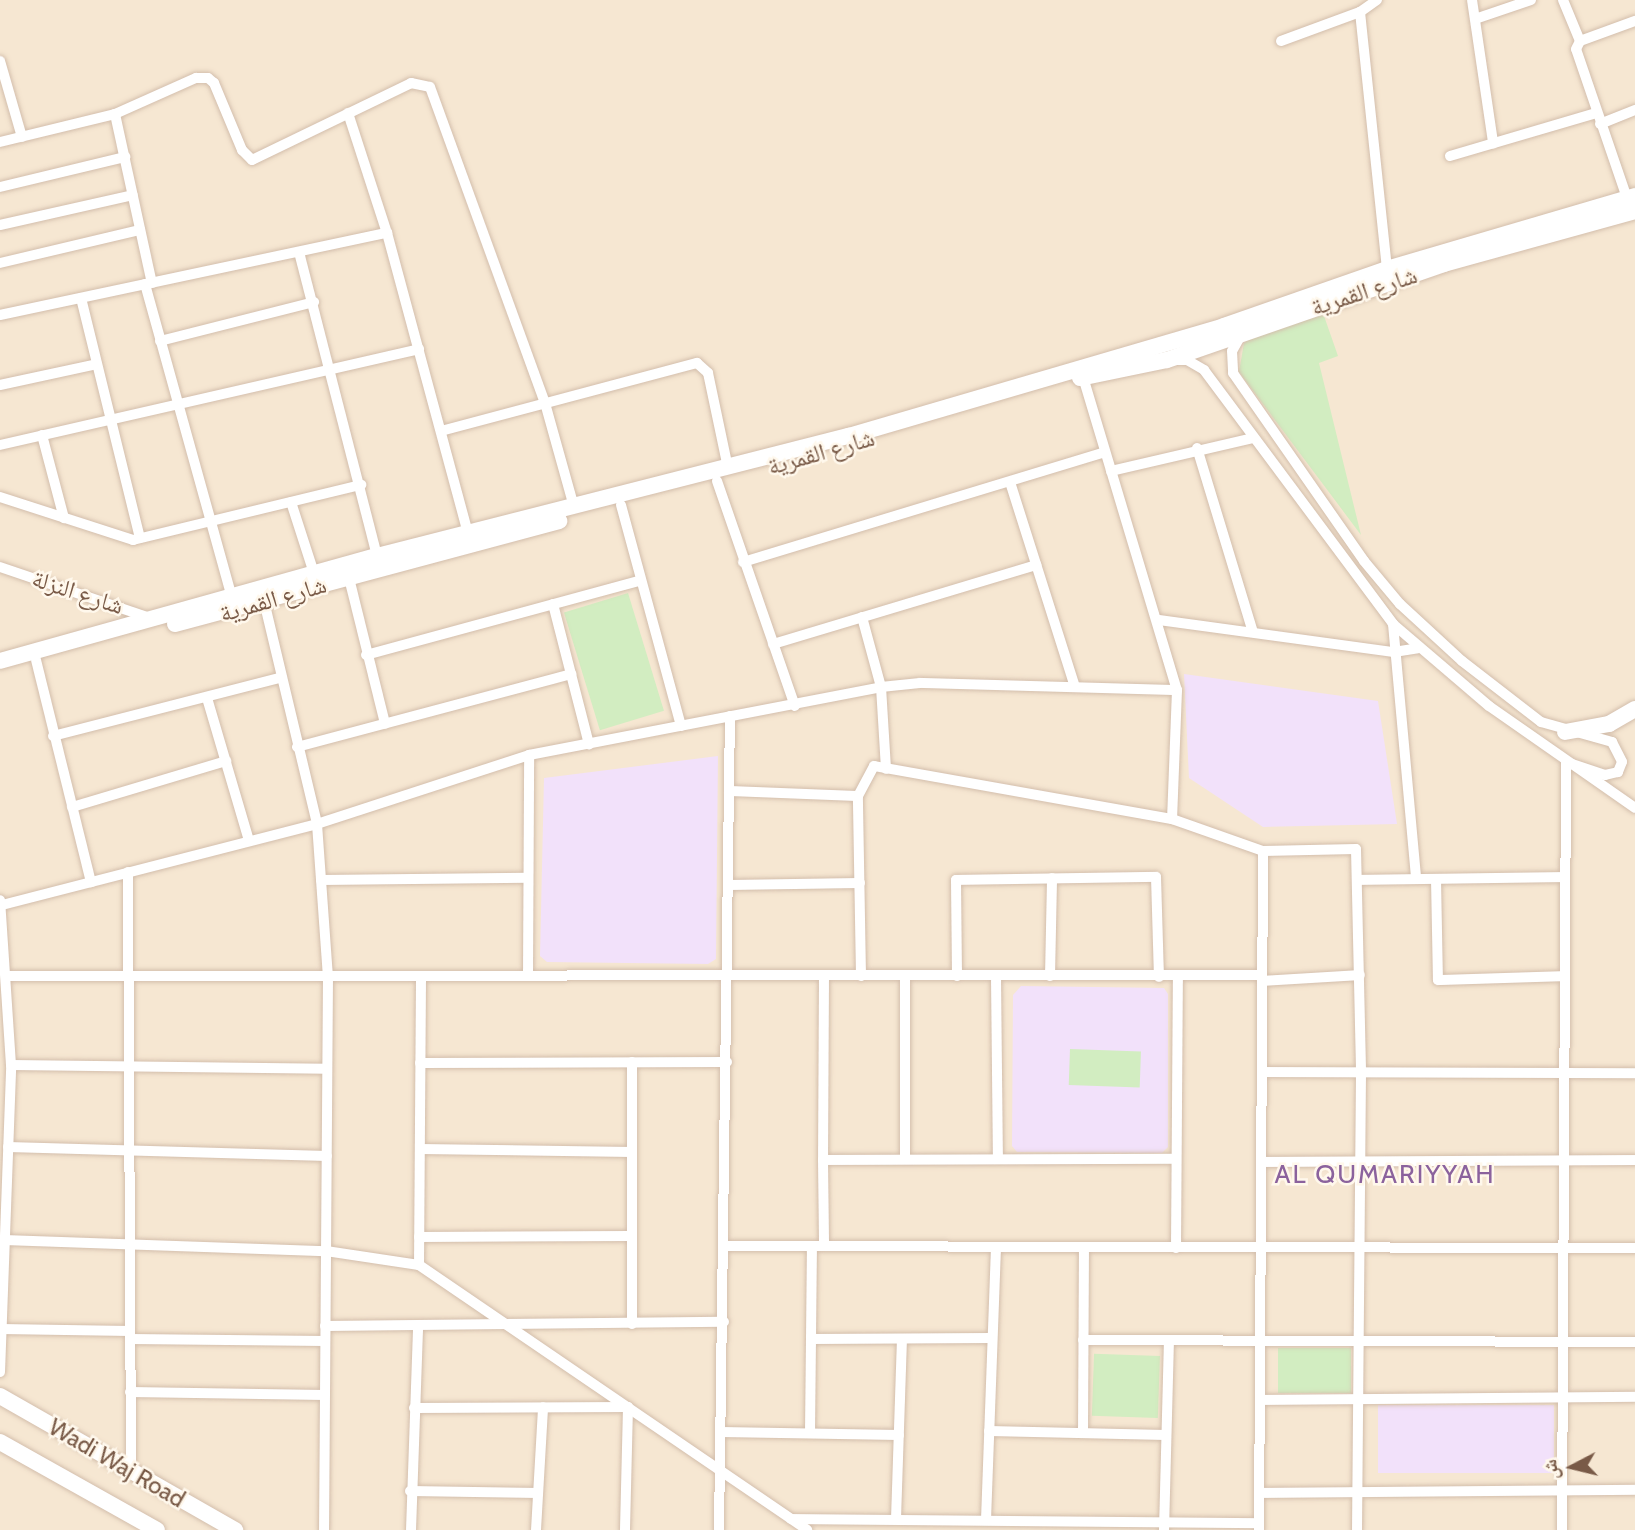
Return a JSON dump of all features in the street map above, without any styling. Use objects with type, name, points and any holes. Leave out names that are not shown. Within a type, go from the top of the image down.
[{"type":"street","points":[[1282,41],[1360,12],[1377,0]]},
{"type":"street","points":[[1472,0],[1478,18],[1493,143]]},
{"type":"street","points":[[1478,18],[1531,0]]},
{"type":"street","points":[[0,661],[377,556],[728,468],[1173,341],[1387,269],[1632,202],[1576,59],[1580,41],[1563,0]]},
{"type":"street","points":[[1360,12],[1387,269]]},
{"type":"street","points":[[1580,41],[1635,21]]},
{"type":"street","points":[[0,63],[6,102],[22,137]]},
{"type":"street","points":[[0,142],[115,114],[196,78],[208,78],[214,82],[242,150],[252,160],[411,83],[430,87],[545,402],[574,507]]},
{"type":"street","points":[[1450,156],[1493,143],[1635,110]]},
{"type":"street","points":[[348,113],[387,233],[468,533]]},
{"type":"street","points":[[115,114],[160,341],[208,522],[232,597]]},
{"type":"street","points":[[0,187],[125,157]]},
{"type":"street","points":[[0,225],[133,195]]},
{"type":"street","name":"شارع القمرية","points":[[0,669],[718,481],[1083,377],[1167,360],[1247,330],[1632,202]]},
{"type":"street","points":[[0,263],[140,230]]},
{"type":"street","points":[[0,316],[387,233]]},
{"type":"street","points":[[299,252],[333,369],[377,556]]},
{"type":"street","points":[[81,298],[140,538]]},
{"type":"street","points":[[160,341],[314,302]]},
{"type":"street","points":[[1247,330],[1238,337],[1232,351],[1234,373],[1364,561],[1400,604],[1462,661],[1541,722],[1565,732],[1612,742],[1622,762],[1618,772],[1605,775],[1566,762]]},
{"type":"street","points":[[0,445],[419,349]]},
{"type":"street","points":[[1167,360],[1187,360],[1204,370],[1393,624],[1418,648],[1566,762],[1635,808]]},
{"type":"street","points":[[0,385],[97,363]]},
{"type":"street","points":[[441,431],[697,363],[708,373],[728,468]]},
{"type":"street","points":[[1083,377],[1159,620],[1177,690],[1172,819]]},
{"type":"street","points":[[43,435],[64,518]]},
{"type":"street","points":[[1111,471],[1197,448],[1253,438]]},
{"type":"street","points":[[1197,448],[1253,632]]},
{"type":"street","points":[[743,562],[1105,452]]},
{"type":"street","points":[[718,481],[743,562],[795,706]]},
{"type":"street","points":[[1010,482],[1075,687]]},
{"type":"street","points":[[0,497],[133,540],[361,485]]},
{"type":"street","points":[[291,502],[314,573]]},
{"type":"street","points":[[621,505],[638,581],[681,726]]},
{"type":"street","points":[[773,645],[1036,565]]},
{"type":"street","name":"شارع النزلة","points":[[0,566],[154,620]]},
{"type":"street","points":[[349,578],[366,656],[385,724]]},
{"type":"street","points":[[366,656],[638,581]]},
{"type":"street","points":[[264,601],[279,678],[317,824],[328,976],[324,1530]]},
{"type":"street","points":[[553,604],[589,744]]},
{"type":"street","points":[[862,617],[881,687],[887,769]]},
{"type":"street","points":[[1159,620],[1394,652],[1418,648]]},
{"type":"street","points":[[1393,624],[1416,879]]},
{"type":"street","points":[[36,660],[91,882]]},
{"type":"street","points":[[298,747],[571,674]]},
{"type":"street","points":[[53,736],[279,678]]},
{"type":"street","points":[[0,1372],[2,1255],[5,1240],[5,1141],[11,1065],[1,902],[91,882],[317,824],[529,755],[795,706],[881,687],[920,683],[1177,690]]},
{"type":"street","points":[[207,698],[249,841]]},
{"type":"street","points":[[1565,732],[1609,724],[1635,709]]},
{"type":"street","points":[[719,1530],[724,1322],[730,716]]},
{"type":"street","points":[[528,976],[529,755]]},
{"type":"street","points":[[72,807],[226,761]]},
{"type":"street","points":[[1562,1530],[1562,877],[1566,762]]},
{"type":"street","points":[[861,976],[858,796],[874,766],[1172,819],[1263,851],[1356,849],[1362,1073],[1357,1530]]},
{"type":"street","points":[[729,791],[858,796]]},
{"type":"street","points":[[791,1519],[896,1519],[945,1525],[986,1520],[1031,1525],[1259,1527],[1263,851]]},
{"type":"street","points":[[128,872],[131,1472]]},
{"type":"street","points":[[957,976],[956,880],[1156,877],[1159,977]]},
{"type":"street","points":[[1357,880],[1562,877]]},
{"type":"street","points":[[321,880],[528,878]]},
{"type":"street","points":[[1050,976],[1052,878]]},
{"type":"street","points":[[1436,879],[1438,980],[1563,976]]},
{"type":"street","points":[[729,885],[860,883]]},
{"type":"street","points":[[6,976],[824,975],[1262,978],[1360,975]]},
{"type":"street","points":[[824,975],[824,1246]]},
{"type":"street","points":[[419,1265],[421,976]]},
{"type":"street","points":[[905,976],[905,1159]]},
{"type":"street","points":[[996,976],[998,1160]]},
{"type":"street","points":[[1176,1248],[1178,976]]},
{"type":"street","points":[[632,1062],[632,1324]]},
{"type":"street","points":[[420,1063],[727,1062]]},
{"type":"street","points":[[11,1065],[327,1069]]},
{"type":"street","points":[[1262,1072],[1562,1075],[1635,1073]]},
{"type":"street","points":[[5,1141],[129,1151],[327,1156]]},
{"type":"street","points":[[420,1149],[632,1152]]},
{"type":"street","points":[[823,1160],[1175,1159]]},
{"type":"street","points":[[1261,1162],[1635,1160]]},
{"type":"street","points":[[419,1237],[632,1236]]},
{"type":"street","points":[[5,1240],[326,1251],[419,1265],[807,1530]]},
{"type":"street","points":[[725,1246],[1635,1248]]},
{"type":"street","points":[[810,1433],[812,1246]]},
{"type":"street","points":[[986,1520],[996,1247]]},
{"type":"street","points":[[1083,1433],[1084,1247]]},
{"type":"street","points":[[325,1326],[724,1322]]},
{"type":"street","points":[[411,1530],[410,1491],[418,1326]]},
{"type":"street","points":[[1,1329],[325,1341]]},
{"type":"street","points":[[811,1339],[992,1339]]},
{"type":"street","points":[[896,1519],[902,1339]]},
{"type":"street","points":[[1083,1340],[1260,1339],[1359,1343],[1562,1344],[1635,1342]]},
{"type":"street","points":[[1164,1526],[1169,1340]]},
{"type":"street","points":[[130,1392],[325,1395]]},
{"type":"street","name":"Wadi Waj Road","points":[[0,1396],[235,1530]]},
{"type":"street","points":[[1260,1400],[1635,1397]]},
{"type":"street","points":[[414,1408],[628,1407]]},
{"type":"street","points":[[625,1530],[628,1407]]},
{"type":"street","points":[[537,1530],[543,1408]]},
{"type":"street","points":[[989,1431],[1166,1434]]},
{"type":"street","points":[[721,1432],[899,1435]]},
{"type":"street","name":"Wadi Waj Road","points":[[0,1442],[157,1530]]},
{"type":"street","points":[[1259,1493],[1635,1490]]},
{"type":"street","points":[[410,1491],[538,1493]]},
{"type":"shaded area","points":[[0,0],[1635,0],[1635,1530],[0,1530]]},
{"type":"shaded area","points":[[1184,674],[1378,701],[1397,824],[1263,827],[1189,778]]},
{"type":"shaded area","points":[[718,756],[716,959],[708,964],[547,962],[540,956],[544,778]]},
{"type":"shaded area","points":[[1021,986],[1164,988],[1168,994],[1168,1147],[1162,1153],[1017,1152],[1012,1146],[1013,995]]},
{"type":"shaded area","points":[[1378,1405],[1554,1405],[1554,1473],[1378,1473]]},
{"type":"green space","points":[[1323,313],[1338,356],[1319,363],[1361,535],[1239,372],[1244,343],[1263,330]]},
{"type":"green space","points":[[628,593],[664,711],[600,730],[564,613]]},
{"type":"green space","points":[[1070,1049],[1141,1051],[1140,1087],[1069,1085]]},
{"type":"green space","points":[[1278,1348],[1351,1348],[1351,1393],[1278,1393]]},
{"type":"green space","points":[[1094,1354],[1160,1356],[1158,1418],[1092,1416]]},
{"type":"district","name":"AL QUMARIYYAH","points":[[1385,1175]]}]
